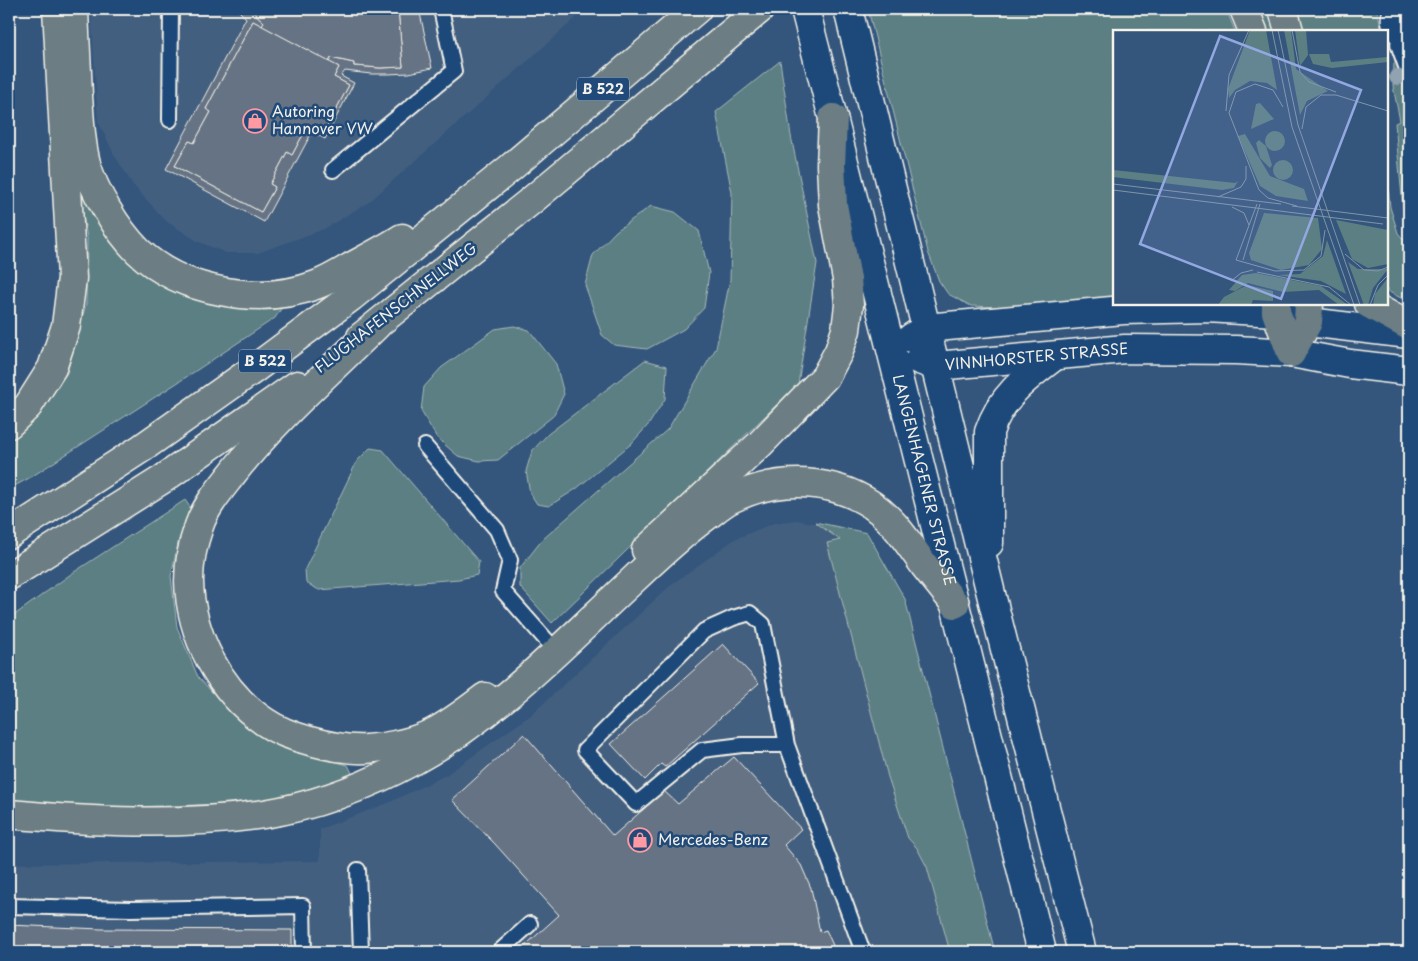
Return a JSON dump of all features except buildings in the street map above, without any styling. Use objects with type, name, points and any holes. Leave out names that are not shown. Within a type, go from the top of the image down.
[{"type":"highway","points":[[9,424],[28,406],[52,368],[66,326],[72,278],[57,9]]},
{"type":"highway","points":[[74,9],[81,138],[86,165],[99,195],[117,225],[138,250],[162,269],[191,282],[222,292],[254,296],[282,294],[316,285],[390,246],[508,170]]},
{"type":"highway","name":"B 522","points":[[9,534],[142,448],[254,369],[351,297],[508,170],[697,9]]},
{"type":"highway","name":"FLUGHAFENSCHNELLWEG","points":[[9,576],[163,479],[376,326],[532,200],[760,9]]},
{"type":"highway","points":[[1244,9],[1253,30]]},
{"type":"highway","points":[[1284,9],[1290,30]]},
{"type":"highway","points":[[376,326],[258,442],[217,494],[200,524],[191,555],[189,581],[193,614],[203,646],[218,675],[239,699],[265,722],[296,738],[329,747],[365,749],[405,742],[432,733],[469,709],[503,683],[548,642],[760,444],[825,377],[839,351],[846,330],[849,305],[847,279],[832,205],[831,165],[834,118]]},
{"type":"highway","points":[[1371,305],[1409,326]]},
{"type":"highway","points":[[1276,308],[1291,353]]},
{"type":"highway","points":[[1291,353],[1309,313]]},
{"type":"highway","points":[[9,814],[136,822],[206,820],[274,811],[318,801],[369,782],[413,761],[477,720],[512,693],[682,534],[729,500],[764,486],[789,482],[812,484],[837,489],[866,501],[890,520],[955,604]]},
{"type":"main road","points":[[848,9],[993,602],[1082,952]]},
{"type":"main road","name":"LANGENHAGENER STRASSE","points":[[806,13],[834,118],[1042,952]]},
{"type":"main road","points":[[891,351],[926,328],[1123,310],[1276,308],[1409,334]]},
{"type":"main road","name":"VINNHORSTER STRASSE","points":[[891,351],[936,366],[1135,349],[1227,350],[1291,353],[1350,364],[1409,371]]},
{"type":"main road","points":[[993,602],[989,537],[989,432],[994,416],[1017,385],[1055,356]]},
{"type":"lane","points":[[170,120],[171,9]]},
{"type":"lane","points":[[333,170],[454,71],[442,9]]},
{"type":"lane","points":[[1404,26],[1398,44],[1409,75]]},
{"type":"lane","points":[[425,446],[498,530],[510,560],[503,591],[548,642]]},
{"type":"lane","points":[[787,745],[742,745],[702,750],[636,804],[585,750],[704,632],[732,618],[750,613],[763,624],[787,745],[863,952]]},
{"type":"lane","points":[[358,870],[361,952]]},
{"type":"lane","points":[[9,906],[130,909],[303,906],[304,952]]},
{"type":"lane","points":[[499,952],[530,924]]},
{"type":"shaded area","points":[[91,9],[586,9],[369,202],[324,229],[258,253],[226,253],[197,241],[166,221],[133,185],[114,154],[98,121]]},
{"type":"shaded area","points":[[796,520],[867,533],[905,599],[995,952],[9,952],[9,864],[320,861],[320,829],[388,803],[446,775],[531,715],[672,584],[735,539],[774,523]]},
{"type":"green space","points":[[868,9],[1226,9],[1235,30],[1113,30],[1113,298],[995,307],[971,306],[948,294],[939,281],[928,252]]},
{"type":"green space","points":[[1260,9],[1270,9],[1275,30],[1268,30]]},
{"type":"green space","points":[[1296,9],[1377,9],[1382,30],[1302,30]]},
{"type":"green space","points":[[1409,57],[1409,227],[1403,208],[1395,123],[1400,121],[1393,86],[1394,63]]},
{"type":"green space","points":[[780,61],[791,136],[817,263],[798,384],[552,623],[520,587],[520,568],[542,540],[668,429],[716,348],[730,280],[732,193],[716,112]]},
{"type":"green space","points":[[1388,187],[1390,207],[1398,233],[1409,246],[1409,302],[1388,292]]},
{"type":"green space","points":[[85,192],[145,272],[182,296],[241,308],[283,306],[275,318],[31,477],[9,489],[9,441],[20,432],[67,373],[86,304],[87,238],[79,193]]},
{"type":"green space","points":[[651,206],[675,212],[699,231],[709,273],[704,308],[684,329],[647,349],[614,345],[602,335],[585,285],[593,255],[616,231]]},
{"type":"green space","points":[[514,326],[529,330],[556,364],[564,394],[553,416],[498,460],[479,461],[458,456],[437,438],[421,411],[424,387],[441,368],[495,329]]},
{"type":"green space","points":[[645,360],[667,366],[665,399],[649,424],[631,444],[576,489],[549,506],[537,504],[530,493],[526,471],[532,451],[548,434]]},
{"type":"green space","points":[[370,448],[383,450],[479,562],[477,575],[459,579],[319,590],[306,583],[305,569],[357,461]]},
{"type":"green space","points":[[185,500],[192,510],[179,539],[171,576],[177,627],[198,677],[239,721],[282,748],[348,765],[353,775],[293,796],[237,804],[88,808],[9,802],[9,619],[71,574]]},
{"type":"green space","points":[[815,522],[867,533],[905,599],[995,952],[950,952],[927,867],[917,848],[908,838],[888,777],[827,543],[840,540]]},
{"type":"place","name":"Autoring Hannover VW","points":[[255,121]]},
{"type":"place","name":"Mercedes-Benz","points":[[640,840]]}]
